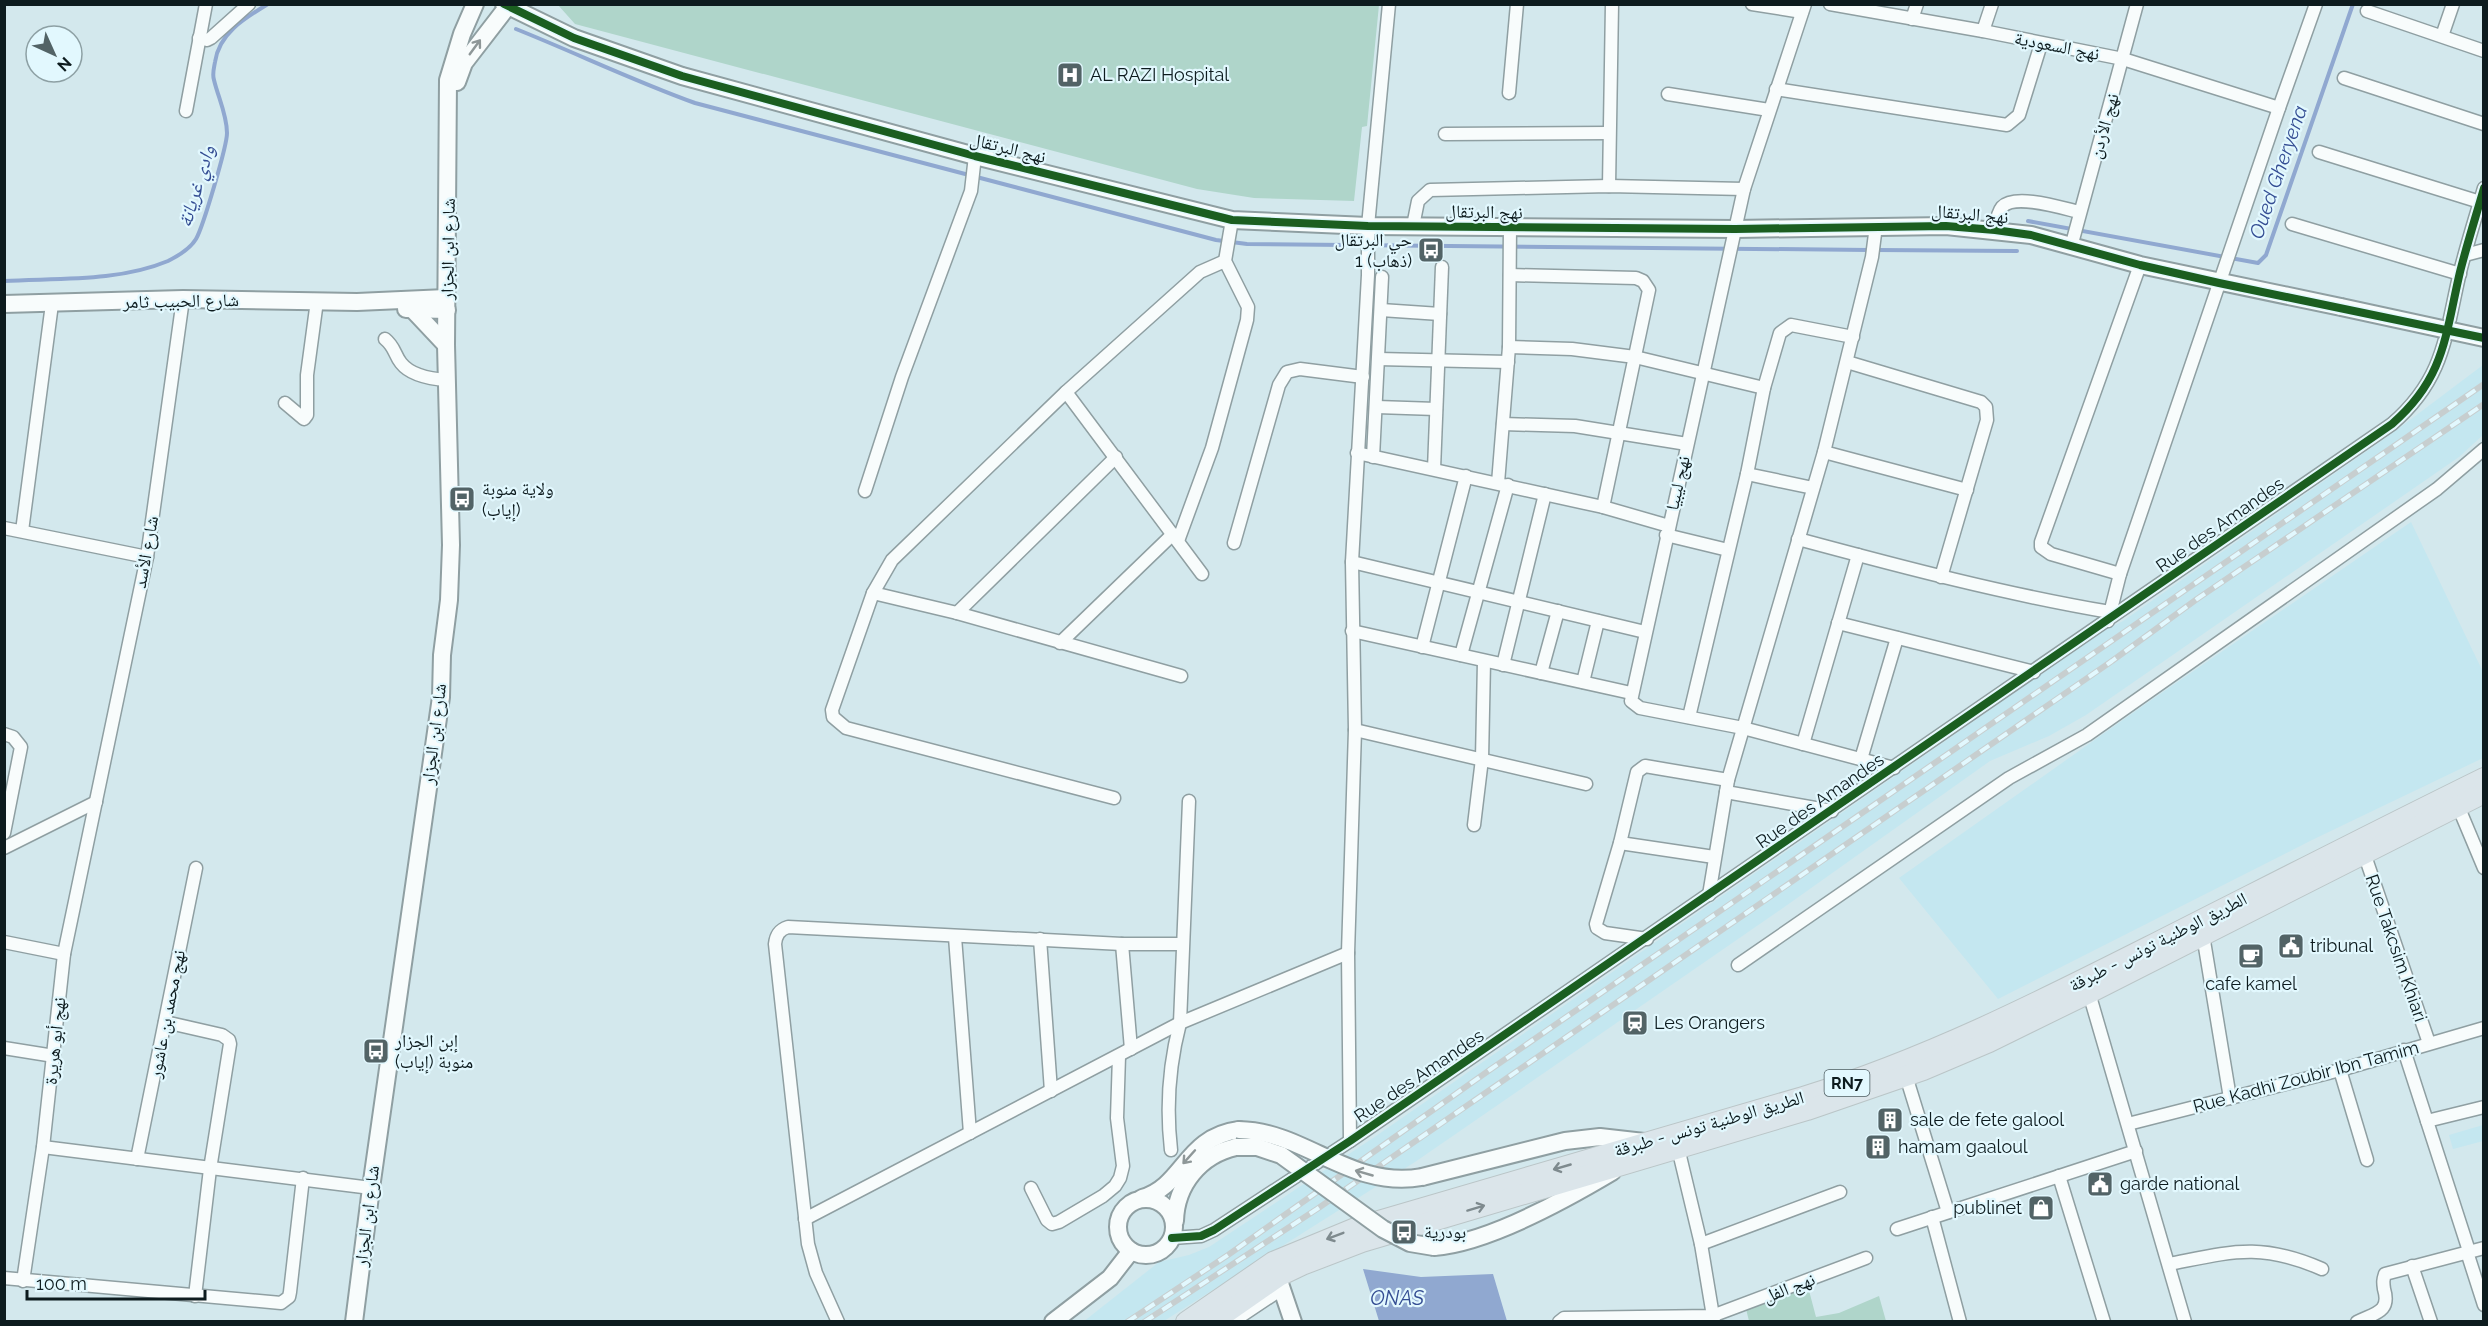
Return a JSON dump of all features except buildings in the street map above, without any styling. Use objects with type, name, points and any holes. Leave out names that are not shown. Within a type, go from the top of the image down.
[{"type":"main road","name":"الطريق الوطنية تونس - طبرقة","points":[[1186,1322],[1278,1275],[1358,1227],[1856,1080],[1983,1029],[2484,778]]},
{"type":"main road","name":"الطريق الوطنية تونس - طبرقة","points":[[1213,1322],[1278,1275],[1362,1242],[1807,1110],[1906,1076],[1989,1041],[2089,993],[2484,793]]},
{"type":"street","points":[[186,111],[206,4]]},
{"type":"street","points":[[199,38],[207,40],[211,38],[249,4]]},
{"type":"street","name":"شارع ابن الجزار","points":[[354,1322],[370,1188],[441,697],[451,545],[446,345],[448,80],[462,34],[475,4]]},
{"type":"street","points":[[1350,1141],[1348,953],[1356,730],[1352,562],[1368,275],[1368,231],[1389,4]]},
{"type":"street","points":[[1509,93],[1517,4]]},
{"type":"street","points":[[1609,186],[1612,4]]},
{"type":"street","points":[[1752,4],[1803,8]]},
{"type":"street","name":"نهج السعودية","points":[[1830,4],[2122,59],[2278,108]]},
{"type":"street","points":[[1912,18],[1917,4]]},
{"type":"street","points":[[1983,31],[1992,4]]},
{"type":"street","name":"نهج الأردن","points":[[2071,245],[2137,4]]},
{"type":"street","points":[[1798,539],[1941,577],[2109,616],[2120,574],[2278,108],[2316,4]]},
{"type":"street","points":[[2442,36],[2453,4]]},
{"type":"street","name":"شارع ابن الجزار","points":[[449,143],[457,84],[464,63],[506,5]]},
{"type":"street","name":"نهج البرتقال","points":[[506,5],[574,38],[682,76],[975,162],[1231,226],[1368,231],[1413,226],[1510,233],[1875,234],[1946,226],[1995,230],[2031,235],[2140,265],[2221,279],[2484,338]]},
{"type":"street","name":"نهج ليبيا","points":[[1631,693],[1744,189],[1803,8]]},
{"type":"street","points":[[2367,11],[2484,51]]},
{"type":"street","points":[[1776,89],[2007,125],[2019,116],[2041,44]]},
{"type":"street","points":[[2344,78],[2484,124]]},
{"type":"street","points":[[1668,94],[1769,110]]},
{"type":"street","points":[[1445,134],[1609,133]]},
{"type":"street","points":[[2319,152],[2480,202]]},
{"type":"street","points":[[865,491],[902,377],[971,191],[975,162]]},
{"type":"street","points":[[1413,226],[1418,201],[1430,190],[1609,186],[1744,189]]},
{"type":"street","name":"Rue des Amandes","points":[[1173,1232],[1201,1236],[1214,1230],[1350,1141],[2034,672],[2109,616],[2392,424],[2416,401],[2437,366],[2446,341],[2460,274],[2484,188]]},
{"type":"street","points":[[1995,230],[2002,207],[2020,200],[2078,218]]},
{"type":"street","points":[[2292,224],[2460,274]]},
{"type":"street","points":[[1060,643],[1175,538],[1212,448],[1247,320],[1248,307],[1226,259],[1231,226]]},
{"type":"street","points":[[1461,656],[1479,592],[1503,484],[1503,424],[1509,347],[1510,233]]},
{"type":"street","points":[[1709,895],[1727,786],[1824,452],[1872,257],[1875,234]]},
{"type":"street","points":[[2465,255],[2484,250]]},
{"type":"street","points":[[1114,798],[846,728],[833,717],[832,710],[873,593],[892,560],[1066,392],[1200,272],[1226,259]]},
{"type":"street","points":[[2120,574],[2051,554],[2045,551],[2041,542],[2140,265]]},
{"type":"street","points":[[1434,469],[1442,267]]},
{"type":"street","points":[[446,345],[415,305],[447,268]]},
{"type":"street","points":[[1510,271],[1636,278],[1642,281],[1649,290],[1604,507]]},
{"type":"street","points":[[1373,457],[1382,277]]},
{"type":"street","name":"شارع الحبيب ثامر","points":[[4,304],[183,299],[447,304]]},
{"type":"street","name":"شارع الأسد","points":[[96,802],[147,557],[183,299]]},
{"type":"street","points":[[285,403],[304,419],[307,415],[309,355],[317,301]]},
{"type":"street","points":[[22,531],[52,304]]},
{"type":"street","points":[[1381,310],[1440,314]]},
{"type":"street","points":[[1689,717],[1777,339],[1784,328],[1791,325],[1853,337]]},
{"type":"street","points":[[385,339],[394,346],[402,365],[428,378],[447,380]]},
{"type":"street","points":[[1509,347],[1572,349],[1635,357],[1764,388]]},
{"type":"street","points":[[1378,359],[1508,362]]},
{"type":"street","points":[[1847,362],[1981,402],[1986,407],[1987,420],[1941,577]]},
{"type":"street","points":[[1234,543],[1279,385],[1287,372],[1300,369],[1363,378]]},
{"type":"street","points":[[1066,392],[1202,574]]},
{"type":"street","points":[[1377,407],[1436,409]]},
{"type":"street","points":[[1503,424],[1575,426],[1687,444]]},
{"type":"street","points":[[1738,966],[2009,778],[2087,735],[2437,489],[2484,449]]},
{"type":"street","points":[[1824,452],[1967,490]]},
{"type":"street","points":[[1357,453],[1604,507],[1728,550]]},
{"type":"street","points":[[957,613],[1116,457]]},
{"type":"street","points":[[1747,474],[1813,488]]},
{"type":"street","points":[[1422,647],[1466,476]]},
{"type":"street","points":[[1503,665],[1545,494]]},
{"type":"street","points":[[4,528],[147,557]]},
{"type":"street","points":[[1803,744],[1858,555]]},
{"type":"street","points":[[1352,562],[1645,632]]},
{"type":"street","points":[[873,593],[957,613],[1181,676]]},
{"type":"street","points":[[1541,673],[1558,611]]},
{"type":"street","points":[[1583,682],[1598,621]]},
{"type":"street","points":[[1838,623],[2034,672]]},
{"type":"street","points":[[1352,631],[1631,693],[1631,701],[1636,706],[1743,728],[1894,768]]},
{"type":"street","points":[[1860,759],[1897,638]]},
{"type":"street","points":[[1474,825],[1482,759],[1484,661]]},
{"type":"street","points":[[1356,730],[1586,784]]},
{"type":"street","points":[[4,734],[13,737],[21,747],[4,833]]},
{"type":"street","points":[[1647,939],[1605,933],[1597,928],[1596,924],[1620,843],[1634,779],[1641,768],[1645,766],[1832,811]]},
{"type":"street","points":[[1172,1150],[1169,1128],[1170,1071],[1180,1023],[1189,801]]},
{"type":"street","points":[[4,848],[96,802]]},
{"type":"street","name":"نهج أبو هريرة","points":[[23,1281],[43,1147],[64,954],[96,802]]},
{"type":"street","points":[[2458,806],[2484,868]]},
{"type":"street","points":[[1620,843],[1714,857]]},
{"type":"street","name":"Rue Takcsim Khiari","points":[[2364,853],[2429,1043]]},
{"type":"street","name":"نهج محمد بن عاشور","points":[[137,1159],[196,868]]},
{"type":"street","points":[[838,1322],[816,1273],[805,1219],[775,944],[776,936],[782,929],[788,927],[1122,944],[1182,944]]},
{"type":"street","points":[[2203,934],[2230,1098]]},
{"type":"street","points":[[955,937],[970,1133]]},
{"type":"street","points":[[1040,939],[1051,1091]]},
{"type":"street","points":[[4,942],[64,954]]},
{"type":"street","points":[[1122,944],[1131,1049]]},
{"type":"street","points":[[805,1219],[1180,1023],[1348,953]]},
{"type":"street","points":[[2089,993],[2186,1322]]},
{"type":"street","points":[[165,1022],[222,1035],[229,1040],[210,1169],[195,1296]]},
{"type":"street","name":"Rue Kadhi Zoubir Ibn Tamim","points":[[2128,1124],[2340,1071],[2404,1050],[2484,1028]]},
{"type":"street","points":[[4,1048],[54,1056]]},
{"type":"street","points":[[2404,1050],[2484,1305]]},
{"type":"street","points":[[1031,1188],[1047,1220],[1052,1224],[1095,1202],[1115,1186],[1123,1166],[1117,1118],[1119,1056]]},
{"type":"street","points":[[2340,1071],[2367,1160]]},
{"type":"street","points":[[1906,1076],[1948,1212]]},
{"type":"street","points":[[2427,1121],[2484,1107]]},
{"type":"street","points":[[1637,1160],[1528,1216],[1466,1242],[1434,1247],[1410,1243],[1383,1229],[1281,1155],[1237,1139],[1221,1134],[1205,1142],[1154,1194],[1129,1204],[1118,1221],[1118,1228],[1122,1241],[1131,1251],[1144,1255],[1158,1253],[1169,1244],[1177,1201],[1189,1177],[1210,1157],[1237,1139],[1260,1131],[1274,1135],[1342,1166],[1372,1176],[1400,1179],[1422,1177],[1565,1141],[1600,1137],[1648,1142]]},
{"type":"street","points":[[43,1147],[370,1188]]},
{"type":"street","points":[[1678,1148],[1701,1244],[1713,1319]]},
{"type":"street","points":[[1897,1229],[2136,1151]]},
{"type":"street","points":[[2058,1176],[2104,1322]]},
{"type":"street","points":[[4,1278],[277,1304],[285,1301],[290,1292],[303,1178]]},
{"type":"street","points":[[1701,1244],[1840,1192]]},
{"type":"street","points":[[1141,1198],[1161,1202],[1171,1212],[1173,1232]]},
{"type":"street","points":[[1932,1217],[1960,1322]]},
{"type":"street","points":[[2357,1322],[2379,1312],[2386,1305],[2387,1298],[2383,1280],[2385,1274],[2484,1248]]},
{"type":"street","points":[[1053,1322],[1103,1285],[1115,1274],[1131,1251]]},
{"type":"street","points":[[2169,1264],[2236,1251],[2261,1251],[2302,1260],[2322,1269]]},
{"type":"street","name":"نهج الفل","points":[[1559,1322],[1564,1318],[1713,1319],[1866,1258]]},
{"type":"street","points":[[2412,1266],[2431,1322]]},
{"type":"street","points":[[1232,1322],[1278,1275],[1293,1322]]},
{"type":"shaded area","points":[[2483,365],[2483,435],[2459,457],[2086,715],[2049,736],[1990,761],[1783,908],[1415,1162],[1164,1321],[1083,1322],[1159,1262],[1189,1255],[1209,1247],[1376,1136],[2104,631],[2123,621],[2390,435]]},
{"type":"shaded area","points":[[2411,522],[2483,672],[2483,758],[2312,840],[1998,999],[1899,878],[2147,703]]},
{"type":"shaded area","points":[[2483,1125],[2483,1141],[2453,1149],[2449,1135]]},
{"type":"green space","name":"AL RAZI Hospital","points":[[558,5],[1379,5],[1367,126],[1362,127],[1354,201],[1254,198],[1197,189],[575,24]]},
{"type":"green space","points":[[1807,1283],[1816,1317],[1839,1313],[1879,1296],[1886,1321],[1749,1321],[1743,1297]]},
{"type":"water","name":"ONAS","points":[[1363,1269],[1421,1277],[1493,1274],[1507,1321],[1379,1321]]},
{"type":"waterway","name":"وادي غريانة","points":[[4,281],[87,278],[129,273],[168,261],[190,246],[196,239],[204,219],[226,141],[226,120],[213,76],[217,52],[234,27],[268,4]]},
{"type":"waterway","name":"Oued Gheryena","points":[[2028,221],[2258,263],[2266,255],[2353,4]]},
{"type":"waterway","name":"Oued Gheryena","points":[[516,29],[695,103],[1216,240],[1247,244],[1869,250]]},
{"type":"waterway","name":"Oued Gheryena","points":[[1877,250],[2017,251]]},
{"type":"railway","points":[[1127,1322],[1228,1255],[1491,1069],[2484,384]]},
{"type":"railway","points":[[1144,1322],[1317,1209],[2112,661],[2197,599],[2484,404]]},
{"type":"cycle path","points":[[504,4],[574,38],[682,76],[975,156],[1232,220],[1368,226],[1735,229],[1946,226],[1995,230],[2031,235],[2140,265],[2219,283],[2484,338]]},
{"type":"cycle path","points":[[1172,1238],[1201,1236],[1214,1230],[1350,1141],[2392,424],[2410,407],[2433,373],[2446,336],[2463,262],[2484,188]]},
{"type":"place","name":"AL RAZI Hospital","points":[[1070,75]]},
{"type":"place","name":"حي البرتقال 1 (ذهاب)","points":[[1431,250]]},
{"type":"place","name":"ولاية منوبة (إياب)","points":[[462,499]]},
{"type":"place","name":"tribunal","points":[[2291,946]]},
{"type":"place","name":"cafe kamel","points":[[2251,956]]},
{"type":"place","name":"Les Orangers","points":[[1635,1023]]},
{"type":"place","name":"إبن الجزار منوبة (إياب)","points":[[376,1051]]},
{"type":"place","name":"sale de fete galool","points":[[1890,1120]]},
{"type":"place","name":"hamam gaaloul","points":[[1878,1147]]},
{"type":"place","name":"garde national","points":[[2100,1184]]},
{"type":"place","name":"publinet","points":[[2041,1208]]},
{"type":"place","name":"بودرية","points":[[1404,1232]]}]
